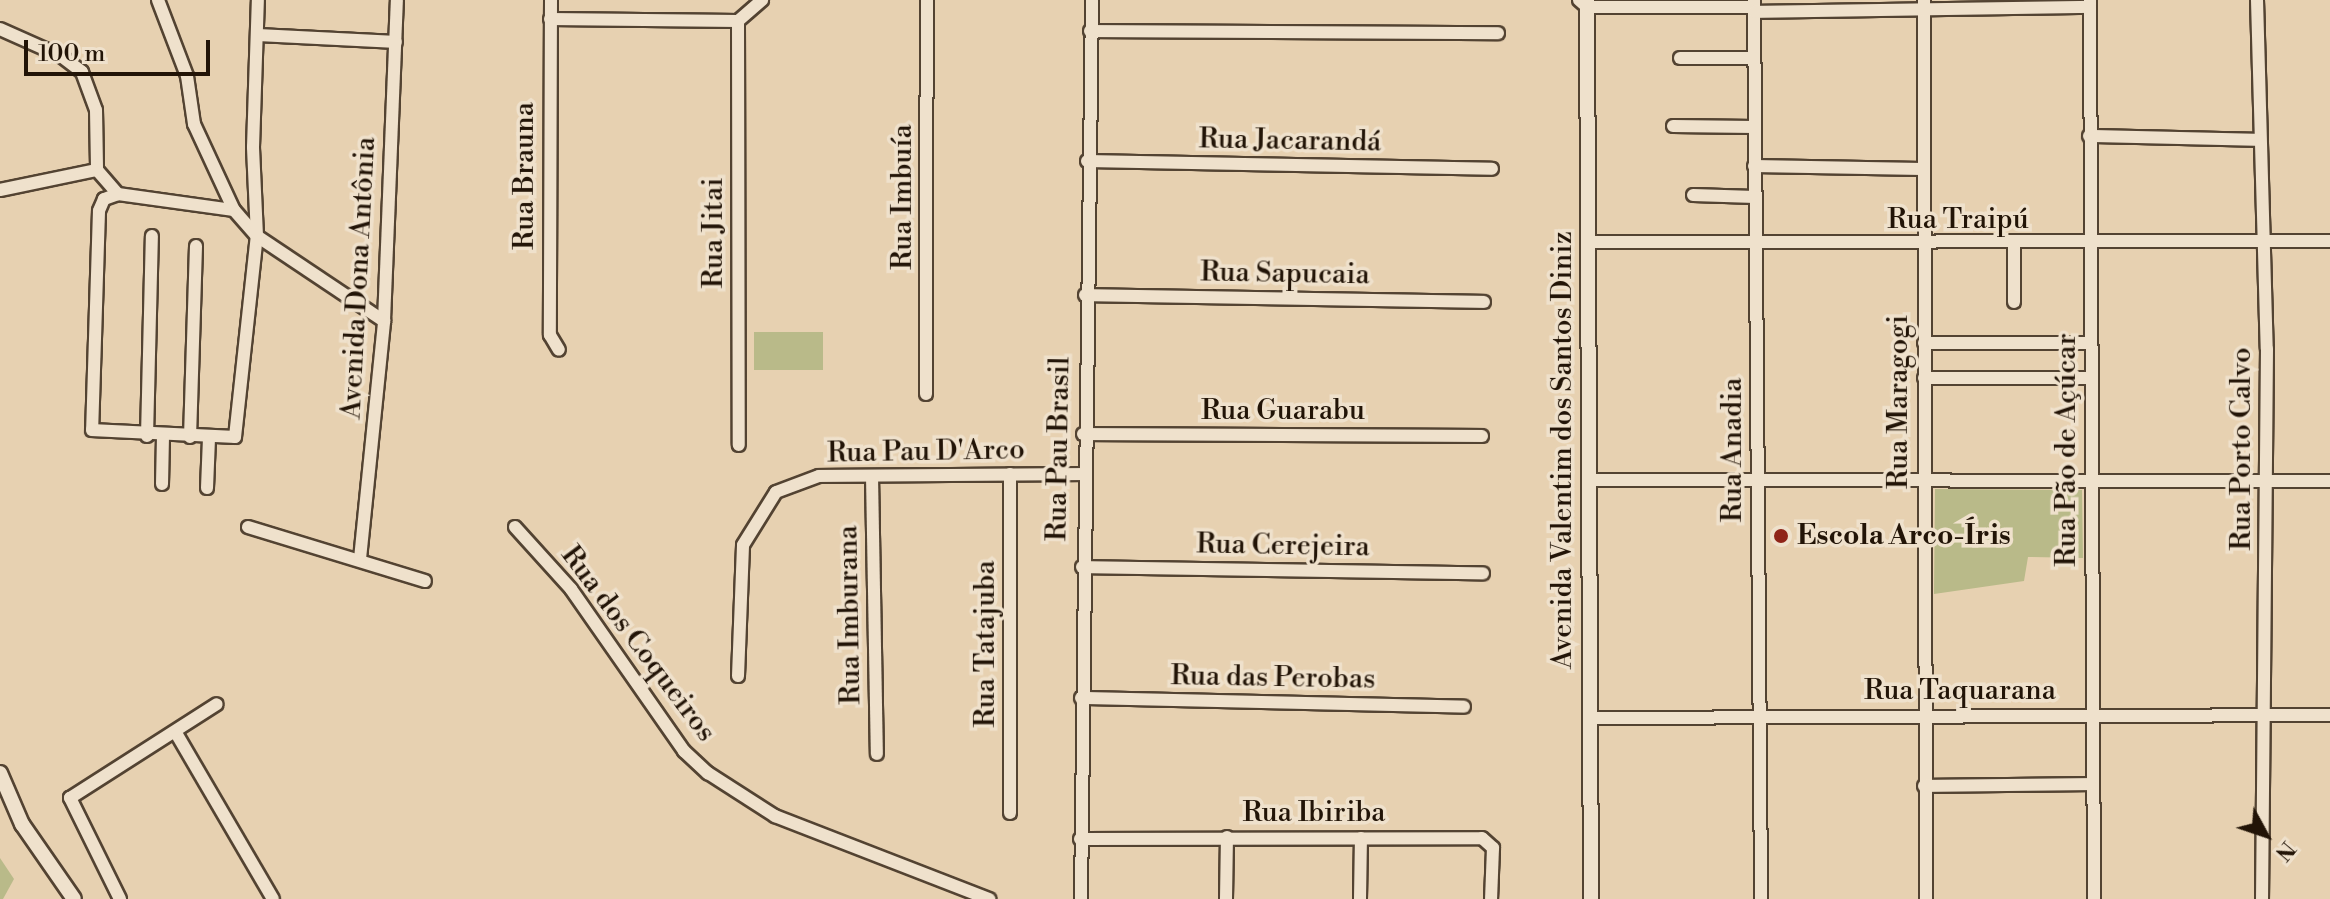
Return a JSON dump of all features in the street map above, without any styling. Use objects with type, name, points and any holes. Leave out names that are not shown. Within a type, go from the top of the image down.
[{"type":"street","points":[[158,0],[187,76],[194,124],[234,210],[257,236],[384,321]]},
{"type":"street","points":[[118,194],[99,207],[92,430],[163,437],[235,437],[239,431],[257,236],[253,147],[258,0]]},
{"type":"street","name":"Avenida Dona Antônia","points":[[360,559],[384,321],[397,0]]},
{"type":"street","name":"Rua Brauna","points":[[551,0],[550,335],[559,350]]},
{"type":"street","name":"Rua Imbuía","points":[[926,394],[927,0]]},
{"type":"street","name":"Rua Pau Brasil","points":[[1081,899],[1082,474],[1092,0]]},
{"type":"street","name":"Rua Porto Calvo","points":[[2257,0],[2266,482],[2262,899]]},
{"type":"street","points":[[1584,2],[1754,6],[2090,3]]},
{"type":"street","name":"Avenida Valentim dos Santos Diniz","points":[[1584,2],[1591,899]]},
{"type":"street","points":[[550,19],[738,21],[755,3]]},
{"type":"street","name":"Rua Pão de Açúcar","points":[[2090,3],[2090,784],[2094,899]]},
{"type":"street","name":"Rua Maragogi","points":[[1924,5],[1923,715],[1926,899]]},
{"type":"street","name":"Rua Anadia","points":[[1754,6],[1761,899]]},
{"type":"street","name":"Rua Jitai","points":[[738,21],[739,445]]},
{"type":"street","points":[[0,29],[61,56],[82,72],[96,110],[97,170],[118,194],[234,210]]},
{"type":"street","points":[[1090,31],[1498,33]]},
{"type":"street","points":[[259,35],[396,42]]},
{"type":"street","points":[[1680,58],[1754,58]]},
{"type":"street","points":[[1673,126],[1754,127]]},
{"type":"street","points":[[2089,136],[2259,140]]},
{"type":"street","name":"Rua Jacarandá","points":[[1087,161],[1492,169]]},
{"type":"street","points":[[1754,166],[1922,169]]},
{"type":"street","points":[[0,190],[97,170]]},
{"type":"street","points":[[1693,195],[1755,197]]},
{"type":"street","points":[[147,436],[152,236]]},
{"type":"street","name":"Rua Traipú","points":[[1587,242],[1922,245],[2330,241]]},
{"type":"street","points":[[2014,244],[2014,302]]},
{"type":"street","points":[[190,437],[196,246]]},
{"type":"street","name":"Rua Sapucaia","points":[[1085,295],[1484,302]]},
{"type":"street","points":[[1924,343],[2091,343]]},
{"type":"street","points":[[1924,378],[2091,378]]},
{"type":"street","name":"Rua Guarabu","points":[[1083,434],[1482,436]]},
{"type":"street","points":[[162,484],[163,437]]},
{"type":"street","points":[[207,488],[209,438]]},
{"type":"street","name":"Rua Tatajuba","points":[[1010,474],[1010,813]]},
{"type":"street","name":"Rua Pau D'Arco","points":[[738,676],[743,545],[761,509],[796,482],[819,476],[1082,474]]},
{"type":"street","name":"Rua Imburana","points":[[872,476],[877,754]]},
{"type":"street","points":[[1589,480],[1757,483],[2330,481]]},
{"type":"street","points":[[248,527],[425,581]]},
{"type":"street","name":"Rua dos Coqueiros","points":[[515,527],[571,589],[684,751],[708,773],[775,816],[989,899]]},
{"type":"street","name":"Rua Cerejeira","points":[[1082,567],[1483,573]]},
{"type":"street","name":"Rua das Perobas","points":[[1081,698],[1464,707]]},
{"type":"street","points":[[120,899],[70,798],[217,704]]},
{"type":"street","name":"Rua Taquarana","points":[[1591,718],[2330,715]]},
{"type":"street","points":[[176,733],[273,899]]},
{"type":"street","points":[[0,773],[22,824],[74,899]]},
{"type":"street","points":[[1924,786],[2090,784]]},
{"type":"street","points":[[1226,899],[1227,837]]},
{"type":"street","points":[[1360,899],[1361,838]]},
{"type":"street","name":"Rua Ibiriba","points":[[1080,839],[1486,840],[1493,848],[1491,899]]},
{"type":"green space","points":[[754,332],[823,332],[823,370],[754,370]]},
{"type":"green space","points":[[1935,489],[2082,490],[2083,558],[2028,557],[2024,581],[1934,594]]},
{"type":"green space","points":[[0,858],[14,879],[3,899],[0,899]]},
{"type":"place","name":"Escola Arco-Íris","points":[[1781,536]]}]
